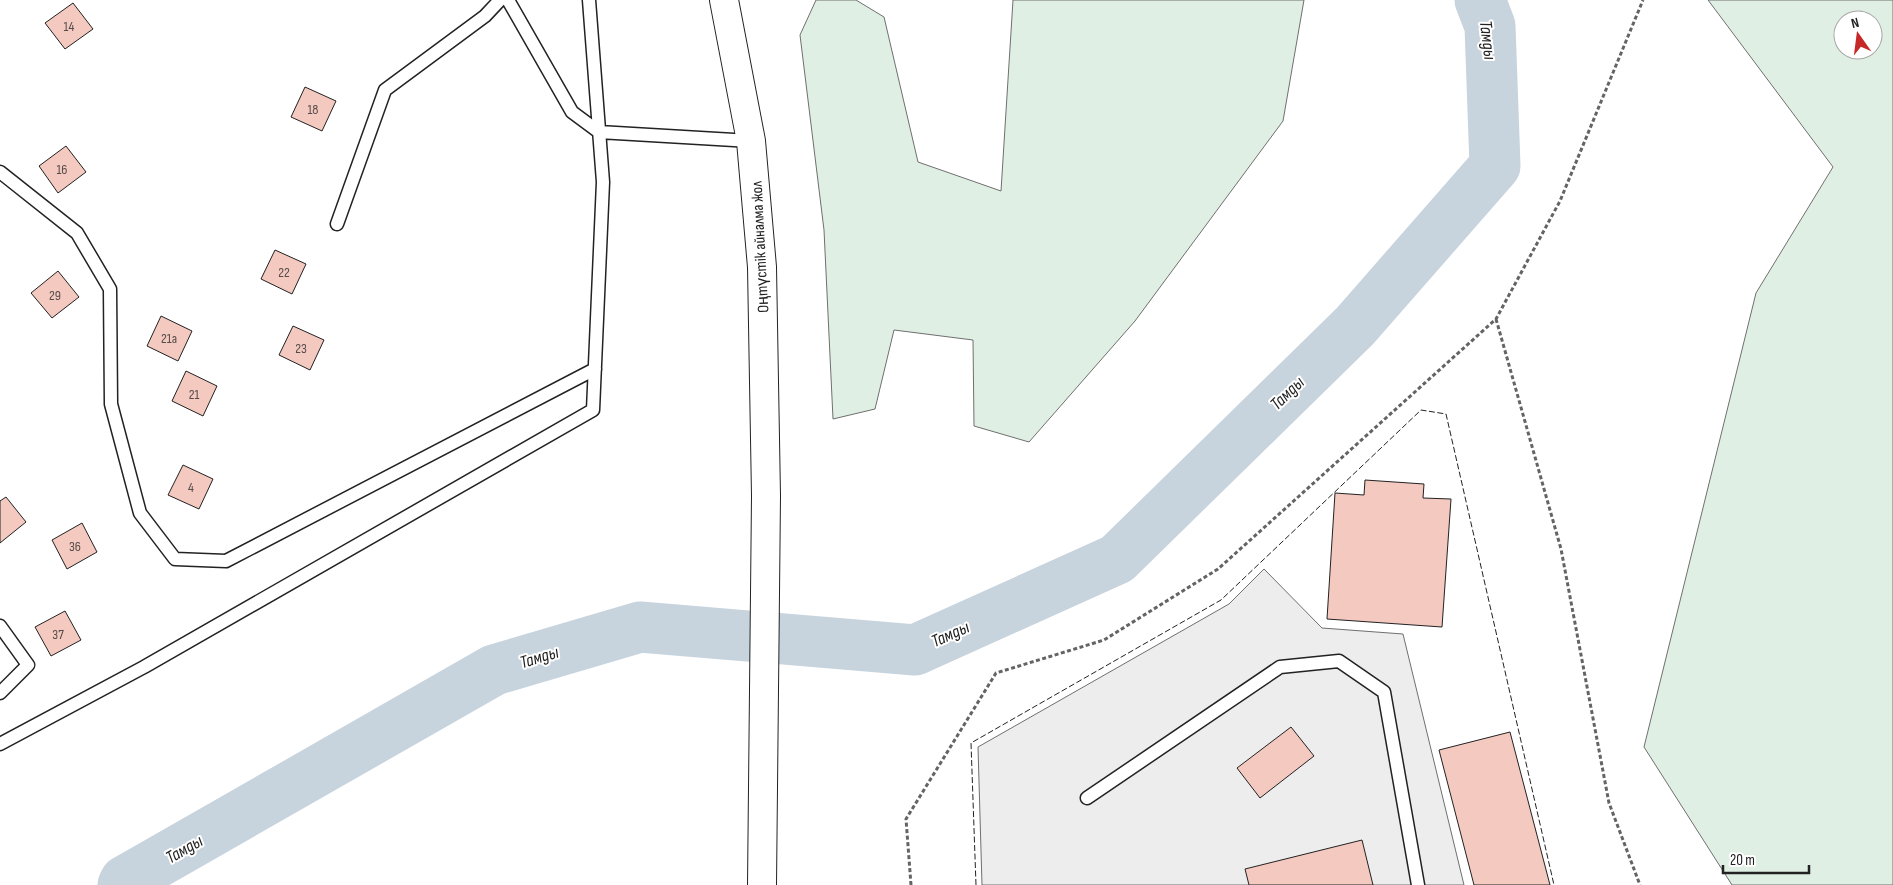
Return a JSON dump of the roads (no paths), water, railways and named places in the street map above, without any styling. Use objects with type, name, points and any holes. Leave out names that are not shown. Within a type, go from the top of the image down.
[{"type":"highway","name":"Оңтүстік айналма жол","points":[[724,0],[751,141],[762,267],[766,496],[762,885]]},
{"type":"lane","points":[[337,224],[385,90],[484,16],[500,0]]},
{"type":"lane","points":[[508,0],[572,112],[599,132],[751,141]]},
{"type":"lane","points":[[0,744],[144,667],[593,410],[603,182],[589,0]]},
{"type":"lane","points":[[0,172],[77,233],[110,289],[111,404],[140,513],[175,559],[226,561],[595,369]]},
{"type":"lane","points":[[0,626],[28,664],[0,693]]},
{"type":"lane","points":[[1087,798],[1280,667],[1339,661],[1384,692],[1418,885]]},
{"type":"waterway","name":"Тамды","points":[[123,885],[125,881],[494,670],[640,627],[915,650],[1117,559],[1355,326],[1495,166],[1490,26],[1480,0]]}]
